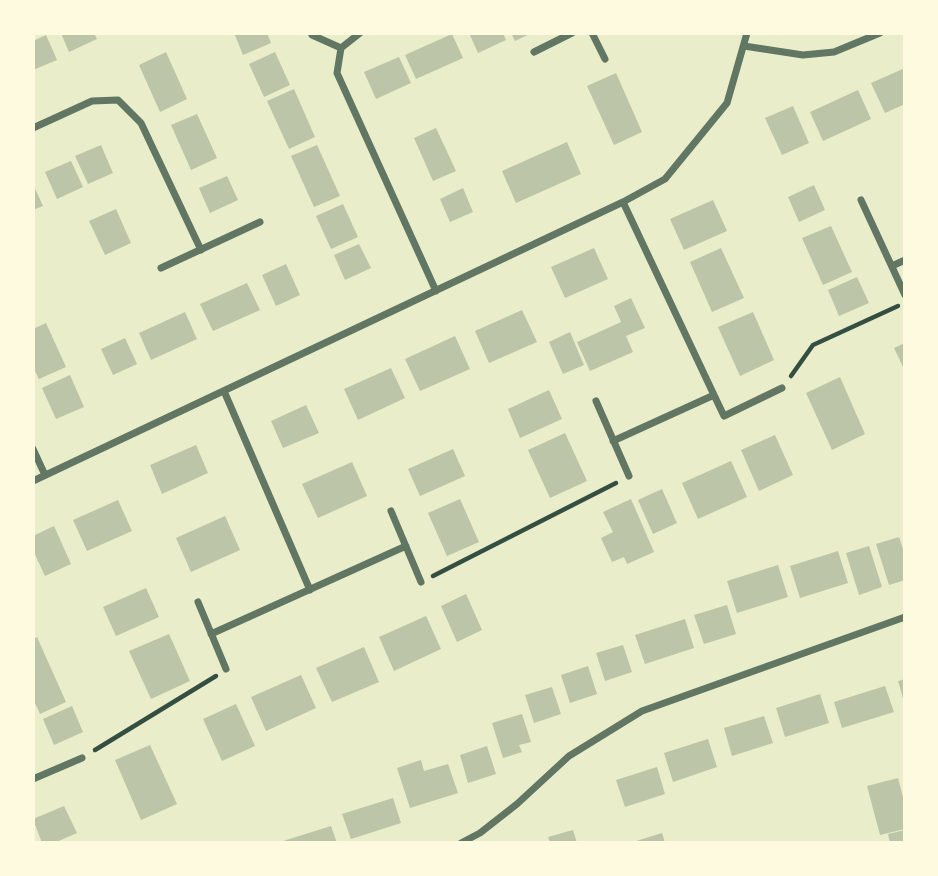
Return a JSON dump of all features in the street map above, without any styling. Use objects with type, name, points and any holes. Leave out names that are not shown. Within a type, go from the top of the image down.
[{"type":"street","points":[[360,33],[341,48],[337,73],[436,291]]},
{"type":"street","points":[[534,52],[572,33]]},
{"type":"street","points":[[592,33],[605,59]]},
{"type":"street","points":[[33,481],[623,202],[665,179],[727,103],[747,33]]},
{"type":"street","points":[[744,46],[803,55],[834,52],[880,33]]},
{"type":"street","points":[[312,36],[341,48]]},
{"type":"street","points":[[33,128],[92,102],[118,100],[141,123],[201,250]]},
{"type":"street","points":[[861,200],[905,295]]},
{"type":"street","points":[[623,202],[724,416],[782,388]]},
{"type":"street","points":[[161,268],[260,222]]},
{"type":"street","points":[[892,266],[905,260]]},
{"type":"street","points":[[224,391],[310,590]]},
{"type":"street","points":[[613,441],[713,395]]},
{"type":"street","points":[[596,401],[629,476]]},
{"type":"street","points":[[33,449],[45,475]]},
{"type":"street","points":[[391,511],[421,582]]},
{"type":"street","points":[[211,634],[406,546]]},
{"type":"street","points":[[198,602],[226,669]]},
{"type":"street","points":[[461,843],[480,833],[517,804],[569,756],[642,711],[905,617]]},
{"type":"street","points":[[33,779],[82,758]]},
{"type":"path","points":[[782,388],[813,345],[905,303]]},
{"type":"path","points":[[421,582],[629,476]]},
{"type":"path","points":[[82,758],[226,669]]},
{"type":"building","points":[[61,33],[94,33],[97,39],[69,52]]},
{"type":"building","points":[[234,33],[267,33],[271,43],[243,55]]},
{"type":"building","points":[[469,33],[503,33],[506,40],[478,53]]},
{"type":"building","points":[[511,33],[532,33],[515,41]]},
{"type":"building","points":[[452,34],[463,58],[416,79],[405,55]]},
{"type":"building","points":[[46,35],[57,60],[33,70],[33,41]]},
{"type":"building","points":[[166,52],[187,99],[160,112],[139,65]]},
{"type":"building","points":[[275,52],[290,85],[264,97],[249,64]]},
{"type":"building","points":[[399,57],[411,83],[376,99],[364,72]]},
{"type":"building","points":[[905,68],[905,104],[885,113],[871,83]]},
{"type":"building","points":[[616,73],[642,132],[614,145],[587,86]]},
{"type":"building","points":[[294,89],[315,137],[289,149],[267,101]]},
{"type":"building","points":[[858,90],[871,119],[823,141],[810,112]]},
{"type":"building","points":[[793,106],[809,143],[782,155],[765,118]]},
{"type":"building","points":[[197,114],[217,158],[191,170],[171,125]]},
{"type":"building","points":[[436,128],[456,171],[433,181],[414,138]]},
{"type":"building","points":[[567,142],[581,174],[516,203],[502,171]]},
{"type":"building","points":[[101,145],[113,173],[88,184],[75,156]]},
{"type":"building","points":[[317,145],[340,196],[314,207],[291,156]]},
{"type":"building","points":[[71,161],[83,187],[57,199],[45,172]]},
{"type":"building","points":[[227,176],[238,200],[210,213],[199,188]]},
{"type":"building","points":[[33,184],[43,206],[33,210]]},
{"type":"building","points":[[814,185],[825,210],[799,222],[788,197]]},
{"type":"building","points":[[463,188],[473,212],[450,222],[440,199]]},
{"type":"building","points":[[713,200],[727,231],[684,250],[670,219]]},
{"type":"building","points":[[343,204],[358,237],[331,249],[316,216]]},
{"type":"building","points":[[116,209],[131,243],[105,255],[89,221]]},
{"type":"building","points":[[831,226],[852,272],[823,285],[802,238]]},
{"type":"building","points":[[359,244],[371,268],[345,280],[334,255]]},
{"type":"building","points":[[594,248],[608,279],[565,298],[551,267]]},
{"type":"building","points":[[721,248],[744,298],[712,312],[690,262]]},
{"type":"building","points":[[286,264],[300,295],[276,306],[262,275]]},
{"type":"building","points":[[857,277],[869,303],[839,316],[828,290]]},
{"type":"building","points":[[247,283],[260,310],[213,331],[200,304]]},
{"type":"building","points":[[631,298],[645,328],[626,336],[633,352],[590,371],[577,342],[621,322],[614,306]]},
{"type":"building","points":[[522,310],[537,342],[489,363],[475,331]]},
{"type":"building","points":[[185,312],[197,339],[151,360],[139,333]]},
{"type":"building","points":[[753,312],[774,360],[740,376],[718,327]]},
{"type":"building","points":[[46,323],[66,367],[39,379],[33,367],[33,329]]},
{"type":"building","points":[[570,332],[584,365],[563,374],[549,342]]},
{"type":"building","points":[[455,336],[470,369],[420,391],[405,359]]},
{"type":"building","points":[[125,338],[137,364],[113,375],[101,349]]},
{"type":"building","points":[[905,343],[905,371],[894,348]]},
{"type":"building","points":[[391,368],[405,398],[358,420],[344,389]]},
{"type":"building","points":[[70,375],[84,407],[56,419],[42,388]]},
{"type":"building","points":[[840,377],[865,434],[832,450],[806,393]]},
{"type":"building","points":[[549,390],[562,419],[520,438],[508,409]]},
{"type":"building","points":[[306,405],[319,433],[283,448],[271,421]]},
{"type":"building","points":[[565,433],[587,481],[550,498],[528,450]]},
{"type":"building","points":[[775,435],[793,475],[759,491],[741,450]]},
{"type":"building","points":[[196,445],[208,473],[162,494],[150,465]]},
{"type":"building","points":[[453,449],[465,476],[420,496],[408,469]]},
{"type":"building","points":[[731,461],[747,497],[698,519],[682,483]]},
{"type":"building","points":[[352,462],[367,496],[318,518],[302,484]]},
{"type":"building","points":[[662,489],[677,523],[653,534],[638,500]]},
{"type":"building","points":[[460,499],[479,542],[447,556],[428,513]]},
{"type":"building","points":[[631,499],[654,552],[627,564],[624,557],[612,562],[601,538],[613,532],[603,512]]},
{"type":"building","points":[[118,500],[132,531],[87,551],[73,520]]},
{"type":"building","points":[[225,516],[240,550],[191,572],[176,538]]},
{"type":"building","points":[[54,526],[71,564],[45,576],[33,550],[33,536]]},
{"type":"building","points":[[899,537],[905,555],[905,580],[889,585],[876,544]]},
{"type":"building","points":[[869,546],[882,587],[859,595],[846,553]]},
{"type":"building","points":[[838,551],[848,583],[800,598],[790,566]]},
{"type":"building","points":[[778,565],[788,597],[737,613],[727,581]]},
{"type":"building","points":[[146,588],[159,617],[116,636],[103,607]]},
{"type":"building","points":[[466,594],[482,630],[457,642],[441,606]]},
{"type":"building","points":[[727,605],[736,634],[704,644],[694,615]]},
{"type":"building","points":[[426,616],[441,649],[394,671],[379,637]]},
{"type":"building","points":[[685,619],[694,648],[645,664],[635,635]]},
{"type":"building","points":[[169,634],[190,681],[151,699],[129,651]]},
{"type":"building","points":[[37,637],[66,702],[40,714],[33,699],[33,639]]},
{"type":"building","points":[[623,645],[632,672],[605,681],[596,653]]},
{"type":"building","points":[[364,647],[379,682],[332,702],[316,668]]},
{"type":"building","points":[[588,666],[597,694],[570,703],[561,675]]},
{"type":"building","points":[[301,675],[316,708],[266,731],[251,697]]},
{"type":"building","points":[[905,679],[905,702],[904,702],[898,681]]},
{"type":"building","points":[[885,686],[894,712],[842,728],[834,702]]},
{"type":"building","points":[[552,687],[561,714],[534,723],[525,695]]},
{"type":"building","points":[[820,694],[829,723],[785,737],[776,708]]},
{"type":"building","points":[[236,704],[255,746],[222,761],[203,719]]},
{"type":"building","points":[[72,706],[83,732],[54,745],[43,719]]},
{"type":"building","points":[[522,714],[531,742],[519,745],[522,752],[503,758],[492,723]]},
{"type":"building","points":[[764,716],[773,743],[732,756],[724,728]]},
{"type":"building","points":[[708,739],[717,767],[673,782],[664,753]]},
{"type":"building","points":[[150,745],[177,804],[141,820],[115,760]]},
{"type":"building","points":[[487,746],[496,774],[468,783],[460,755]]},
{"type":"building","points":[[421,760],[424,771],[448,764],[458,793],[410,808],[397,768]]},
{"type":"building","points":[[657,767],[665,794],[625,807],[616,780]]},
{"type":"building","points":[[898,778],[905,805],[905,829],[880,835],[867,786]]},
{"type":"building","points":[[393,798],[401,823],[351,839],[342,814]]},
{"type":"building","points":[[64,806],[77,833],[54,843],[42,843],[33,819]]},
{"type":"building","points":[[331,826],[337,843],[280,842]]},
{"type":"building","points":[[573,830],[577,843],[550,843],[548,837]]},
{"type":"building","points":[[905,830],[905,843],[890,843],[888,834]]},
{"type":"building","points":[[662,833],[665,843],[633,843],[633,842]]}]
